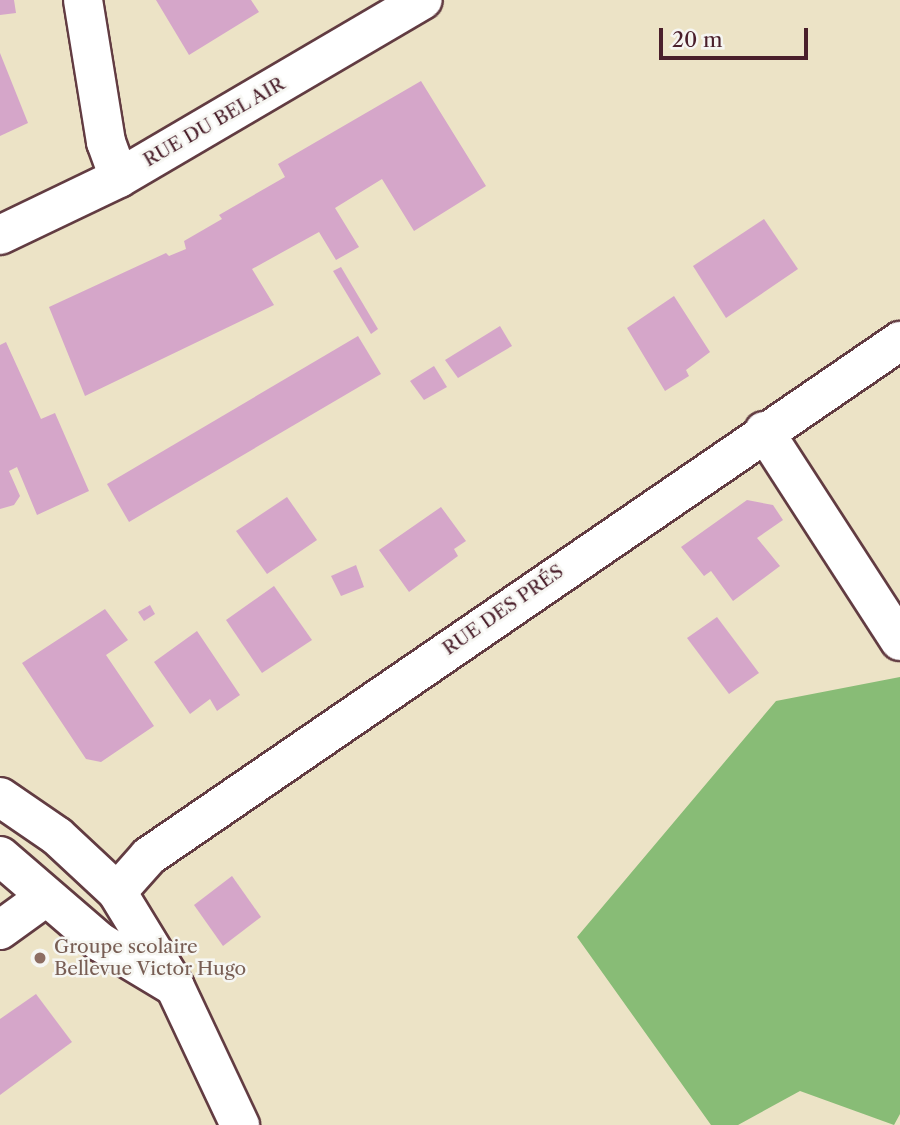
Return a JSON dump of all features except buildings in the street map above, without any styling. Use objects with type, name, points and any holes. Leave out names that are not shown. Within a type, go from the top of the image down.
[{"type":"street","points":[[83,0],[106,142],[119,178]]},
{"type":"street","name":"RUE DU BEL AIR","points":[[0,235],[119,178],[423,0]]},
{"type":"street","name":"RUE DES PRÉS","points":[[117,892],[149,856],[764,431],[900,341]]},
{"type":"street","points":[[764,431],[900,641]]},
{"type":"street","points":[[0,797],[57,836],[117,892],[175,987],[240,1125]]},
{"type":"street","points":[[0,856],[44,898],[100,942],[175,987]]},
{"type":"street","points":[[0,930],[44,898]]},
{"type":"green space","points":[[900,677],[900,1114],[894,1125],[800,1091],[738,1125],[711,1125],[577,937],[776,701]]},
{"type":"place","name":"Groupe scolaire Bellevue Victor Hugo","points":[[40,958]]}]
